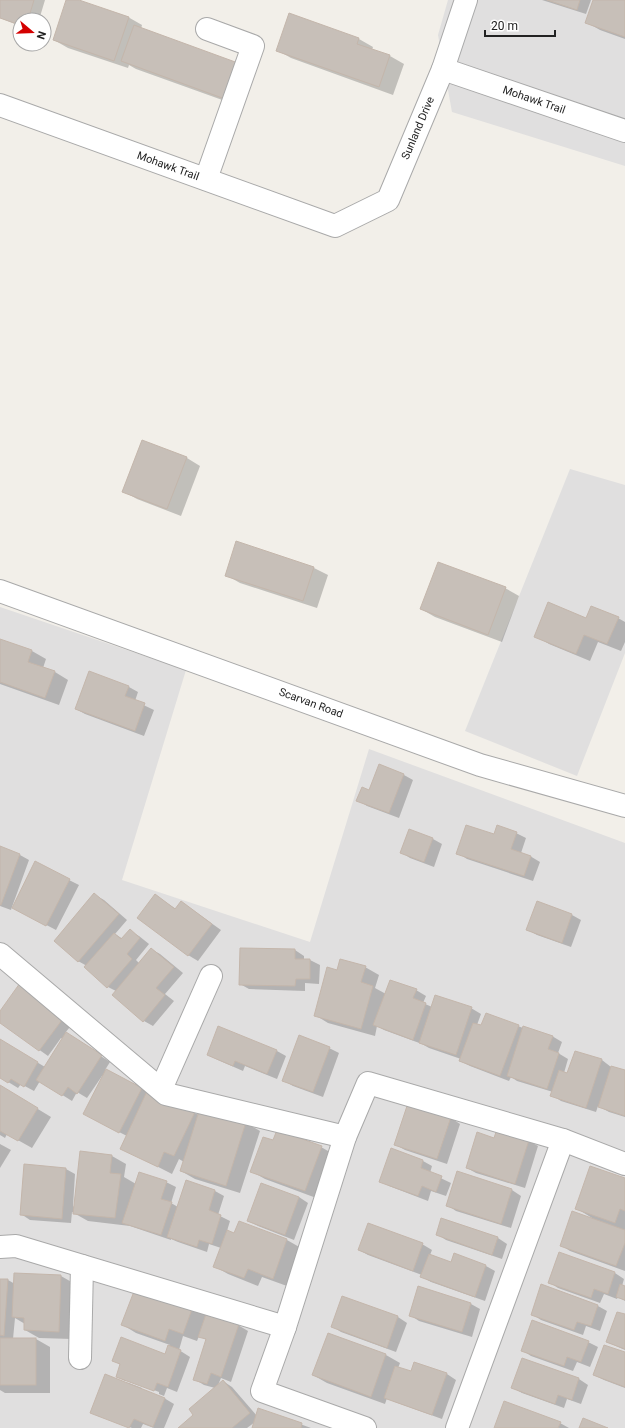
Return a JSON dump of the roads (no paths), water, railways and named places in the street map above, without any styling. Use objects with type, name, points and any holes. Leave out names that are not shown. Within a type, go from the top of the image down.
[{"type":"street","name":"Sunland Drive","points":[[335,226],[388,200],[443,69],[466,0]]},
{"type":"street","points":[[206,179],[253,46],[207,29]]},
{"type":"street","name":"Mohawk Trail","points":[[443,69],[625,131]]},
{"type":"street","name":"Mohawk Trail","points":[[0,105],[335,226]]},
{"type":"street","name":"Scarvan Road","points":[[0,591],[480,765],[625,806]]},
{"type":"street","points":[[0,954],[166,1094],[345,1137]]},
{"type":"street","points":[[161,1089],[211,976]]},
{"type":"street","points":[[365,1428],[262,1391],[285,1327],[345,1137],[368,1083],[563,1140],[625,1164]]},
{"type":"street","points":[[457,1428],[563,1140]]},
{"type":"street","points":[[0,1247],[16,1246],[285,1327]]},
{"type":"street","points":[[80,1358],[82,1266]]}]
